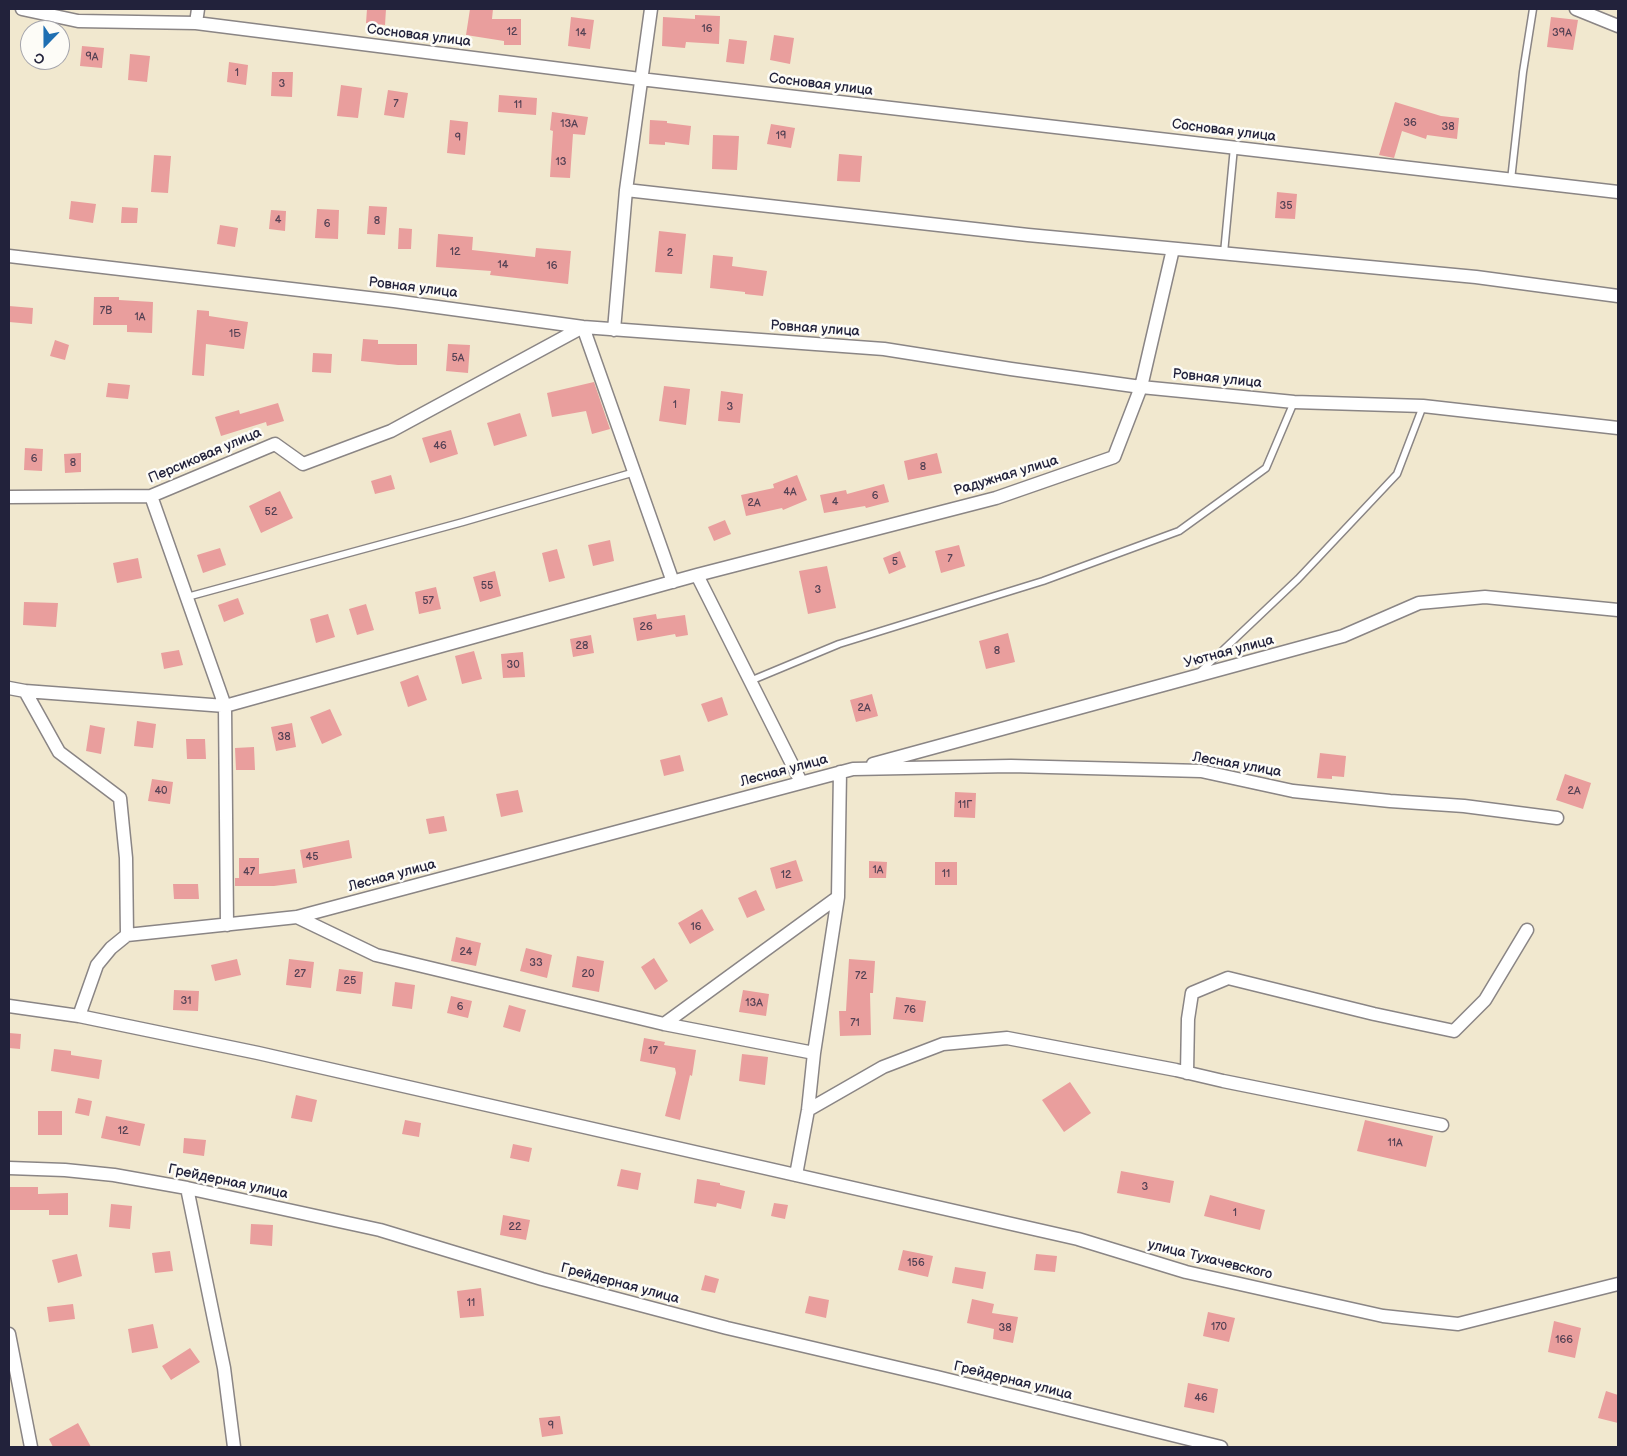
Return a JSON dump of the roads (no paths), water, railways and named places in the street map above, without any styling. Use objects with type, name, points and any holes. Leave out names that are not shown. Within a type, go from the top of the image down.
[{"type":"street","name":"Сосновая улица","points":[[22,9],[78,21],[196,23],[640,79],[1618,192]]},
{"type":"street","points":[[196,23],[198,9]]},
{"type":"street","points":[[614,330],[626,190],[651,9]]},
{"type":"street","points":[[1576,9],[1618,26]]},
{"type":"street","points":[[626,190],[1028,235],[1476,277],[1618,296]]},
{"type":"street","name":"Радужная улица","points":[[697,575],[996,498],[1114,457],[1141,387],[1173,249]]},
{"type":"street","name":"Ровная улица","points":[[9,256],[394,301],[583,327],[884,349],[1141,387],[1294,402],[1423,406],[1618,428]]},
{"type":"street","points":[[583,327],[673,582]]},
{"type":"street","name":"Персиковая улица","points":[[9,497],[151,496],[275,444],[303,464],[391,432],[583,327]]},
{"type":"street","points":[[151,496],[225,706],[227,925]]},
{"type":"street","points":[[9,688],[25,691],[225,706],[697,575],[800,782]]},
{"type":"street","name":"Уютная улица","points":[[853,769],[1343,636],[1419,603],[1485,597],[1616,610]]},
{"type":"street","points":[[25,691],[59,752],[120,798],[126,858],[127,935],[111,948],[97,965],[79,1016]]},
{"type":"street","name":"Лесная улица","points":[[127,935],[297,917],[853,769],[1012,766],[1201,771],[1293,791],[1390,802],[1464,806],[1557,818]]},
{"type":"street","points":[[9,1006],[79,1016],[268,1055],[796,1175],[808,1110],[814,1053],[838,897],[840,772]]},
{"type":"street","points":[[664,1024],[838,897]]},
{"type":"street","points":[[297,917],[376,955],[664,1024],[814,1053]]},
{"type":"street","points":[[1187,1073],[1188,1019],[1192,993],[1228,978],[1374,1014],[1454,1031],[1485,1000],[1527,930]]},
{"type":"street","points":[[808,1110],[883,1067],[943,1044],[1007,1038],[1442,1125]]},
{"type":"street","name":"Грейдерная улица","points":[[9,1168],[64,1170],[114,1175],[187,1188],[380,1230],[542,1279],[718,1325],[1221,1447]]},
{"type":"street","name":"улица Тухачевского","points":[[796,1175],[1078,1239],[1186,1272],[1383,1316],[1458,1324],[1618,1284]]},
{"type":"street","points":[[187,1188],[224,1368],[234,1447]]},
{"type":"street","points":[[9,1334],[31,1447]]},
{"type":"lane","points":[[1511,180],[1523,72],[1533,9]]},
{"type":"lane","points":[[1224,253],[1234,147]]},
{"type":"lane","points":[[750,681],[839,644],[1043,581],[1179,531],[1266,468],[1294,402]]},
{"type":"lane","points":[[1196,677],[1298,579],[1397,474],[1423,406]]},
{"type":"lane","points":[[187,597],[463,522],[635,472]]}]
